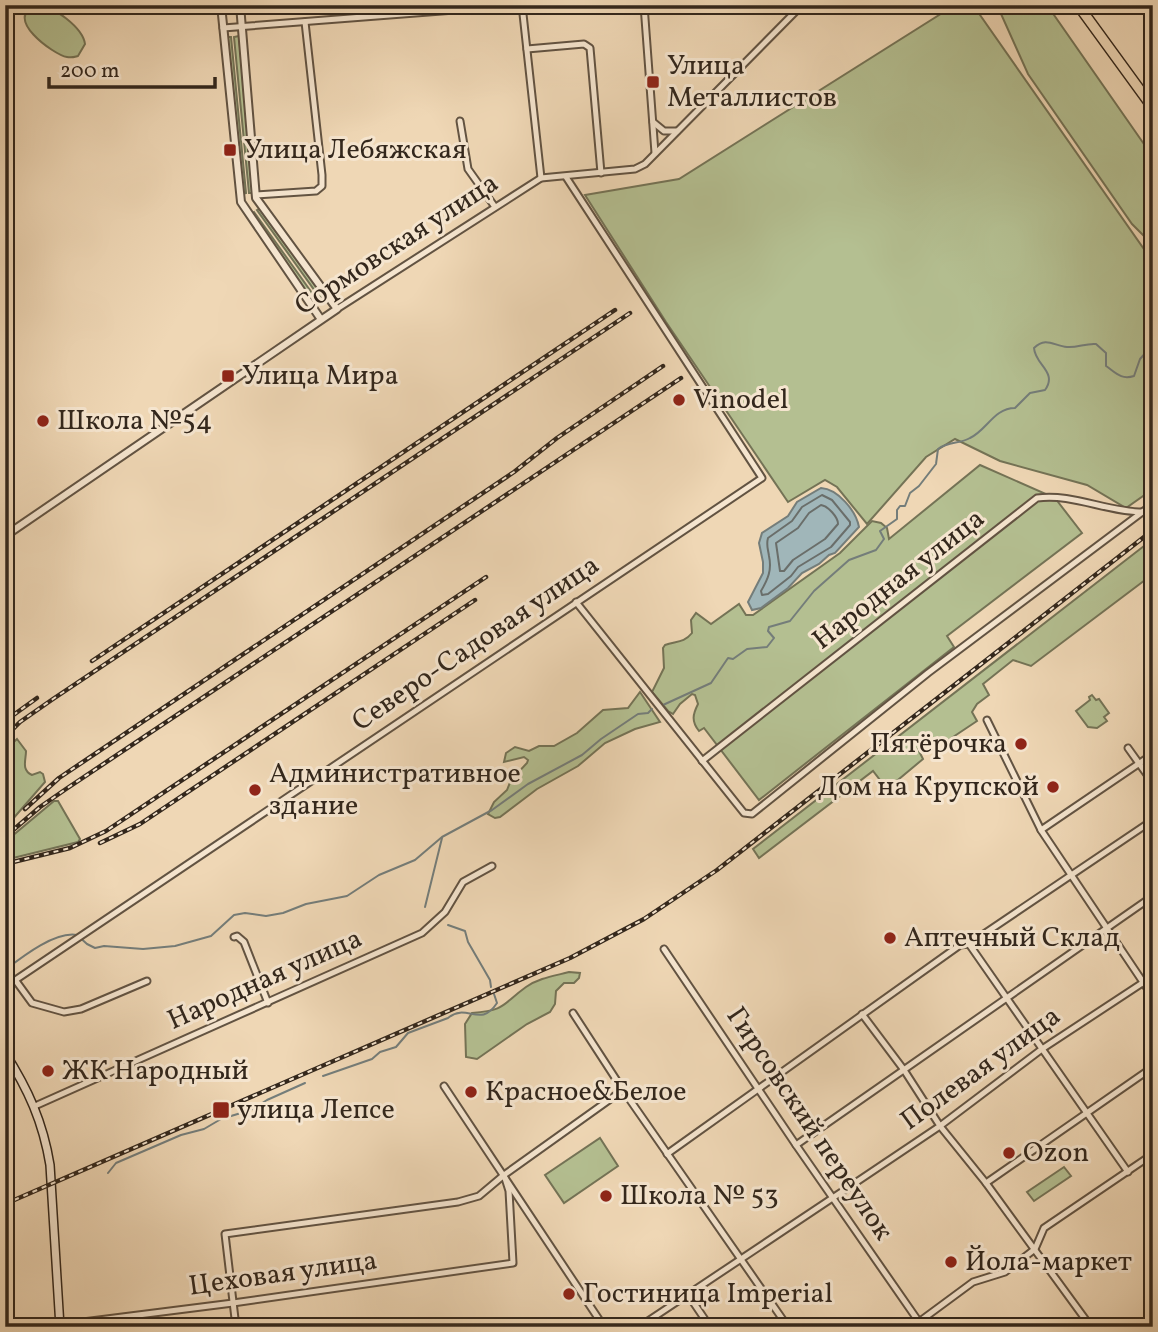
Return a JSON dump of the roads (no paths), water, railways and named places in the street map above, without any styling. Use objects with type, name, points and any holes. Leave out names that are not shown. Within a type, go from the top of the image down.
[{"type":"highway","points":[[1078,5],[1153,108]]},
{"type":"main road","points":[[5,1053],[35,1106],[46,1142],[50,1164],[60,1326]]},
{"type":"street","points":[[220,5],[241,202],[320,318]]},
{"type":"street","points":[[240,5],[256,195],[337,309]]},
{"type":"street","points":[[223,28],[520,5],[541,178]]},
{"type":"street","points":[[644,5],[655,153]]},
{"type":"street","name":"Сормовская улица","points":[[5,536],[320,318],[541,178],[635,169],[645,164],[802,5]]},
{"type":"street","points":[[256,195],[316,191],[322,187],[305,22]]},
{"type":"street","points":[[527,49],[584,44],[590,48],[601,173]]},
{"type":"street","points":[[460,121],[468,169],[495,207]]},
{"type":"street","points":[[653,122],[664,131],[677,131]]},
{"type":"street","name":"Северо-Садовая улица","points":[[5,987],[762,478],[566,177]]},
{"type":"street","name":"Народная улица","points":[[702,761],[1037,498],[1056,496],[1126,512],[1143,512]]},
{"type":"street","points":[[576,603],[744,813],[752,814],[928,673],[1153,504]]},
{"type":"street","points":[[987,720],[1041,830],[1153,997]]},
{"type":"street","points":[[1128,748],[1153,783]]},
{"type":"street","points":[[1041,830],[1153,754]]},
{"type":"street","points":[[667,1153],[960,945],[969,944],[1153,820]]},
{"type":"street","name":"Народная улица","points":[[35,1106],[422,933],[445,912],[463,882],[492,866]]},
{"type":"street","points":[[796,1145],[1153,895]]},
{"type":"street","points":[[234,937],[237,936],[244,943],[268,1003]]},
{"type":"street","points":[[969,944],[1128,1172]]},
{"type":"street","name":"Гирсовский переулок","points":[[664,948],[919,1322]]},
{"type":"street","name":"Полевая улица","points":[[639,1327],[940,1126],[1042,1049],[1153,976]]},
{"type":"street","points":[[16,981],[32,1003],[64,1012],[81,1009],[147,981]]},
{"type":"street","points":[[573,1013],[623,1090],[788,1327]]},
{"type":"street","points":[[862,1014],[904,1070],[940,1126],[986,1183],[1091,1327]]},
{"type":"street","points":[[986,1183],[1153,1067]]},
{"type":"street","points":[[444,1086],[604,1327]]},
{"type":"street","points":[[236,1327],[225,1234],[458,1202],[479,1196],[623,1090]]},
{"type":"street","points":[[912,1327],[973,1282],[1005,1272],[1035,1249],[1044,1228],[1153,1154]]},
{"type":"street","name":"Цеховая улица","points":[[60,1326],[513,1263],[509,1191],[505,1175]]},
{"type":"street","points":[[687,1293],[710,1327]]},
{"type":"water","points":[[821,488],[834,492],[845,502],[859,527],[835,553],[802,573],[788,588],[761,608],[752,610],[748,602],[763,573],[759,543],[762,533],[788,516],[797,502]]},
{"type":"waterway","points":[[663,705],[711,683],[728,658],[733,659],[747,649],[767,647],[774,638],[768,631],[769,627],[790,621],[814,591],[849,560],[876,550],[884,539],[880,531],[897,519],[897,510],[900,506],[905,506],[910,493],[936,464],[938,449],[970,438],[996,415],[1015,408],[1030,393],[1045,390],[1049,378],[1035,354],[1034,348],[1038,344],[1046,342],[1071,347],[1096,344],[1106,353],[1106,366],[1126,377],[1134,376],[1140,359],[1149,349],[1153,349]]},
{"type":"waterway","points":[[5,970],[39,946],[68,935],[77,935],[95,948],[104,946],[143,949],[175,946],[211,936],[234,915],[245,913],[266,916],[347,896],[379,875],[415,860],[442,837],[492,810],[528,784],[582,755],[638,714],[648,713],[652,709]]},
{"type":"waterway","points":[[425,907],[442,838]]},
{"type":"waterway","points":[[448,925],[465,931],[491,987]]},
{"type":"waterway","points":[[323,1076],[372,1059],[380,1052],[396,1047],[408,1033],[455,1014],[485,1014],[497,1003],[494,994]]},
{"type":"waterway","points":[[108,1173],[116,1163],[181,1135],[204,1129],[221,1119],[251,1110],[305,1083]]},
{"type":"railway","points":[[92,661],[615,310]]},
{"type":"railway","points":[[5,737],[20,722],[53,699],[630,313]]},
{"type":"railway","points":[[25,809],[59,778],[514,472],[557,438],[663,366]]},
{"type":"railway","points":[[5,837],[66,789],[681,378]]},
{"type":"railway","points":[[5,1204],[570,958],[644,919],[717,870],[1153,530]]},
{"type":"railway","points":[[5,864],[70,848],[106,831],[486,577]]},
{"type":"railway","points":[[100,843],[140,824],[475,600]]},
{"type":"railway","points":[[5,721],[37,698]]},
{"type":"railway","points":[[5,899],[11,897]]},
{"type":"place","name":"Улица Металлистов","points":[[653,82]]},
{"type":"place","name":"Улица Лебяжская","points":[[230,150]]},
{"type":"place","name":"Улица Мира","points":[[228,376]]},
{"type":"place","name":"Vinodel","points":[[679,400]]},
{"type":"place","name":"Школа №54","points":[[43,421]]},
{"type":"place","name":"Пятёрочка","points":[[1021,744]]},
{"type":"place","name":"Дом на Крупской","points":[[1053,787]]},
{"type":"place","name":"Административное здание","points":[[255,790]]},
{"type":"place","name":"Аптечный Склад","points":[[890,938]]},
{"type":"place","name":"ЖК Народный","points":[[48,1071]]},
{"type":"place","name":"Красное&Белое","points":[[471,1092]]},
{"type":"place","name":"улица Лепсе","points":[[221,1110]]},
{"type":"place","name":"Ozon","points":[[1009,1153]]},
{"type":"place","name":"Школа № 53","points":[[606,1196]]},
{"type":"place","name":"Йола-маркет","points":[[951,1262]]},
{"type":"place","name":"Гостиница Imperial","points":[[569,1294]]}]
